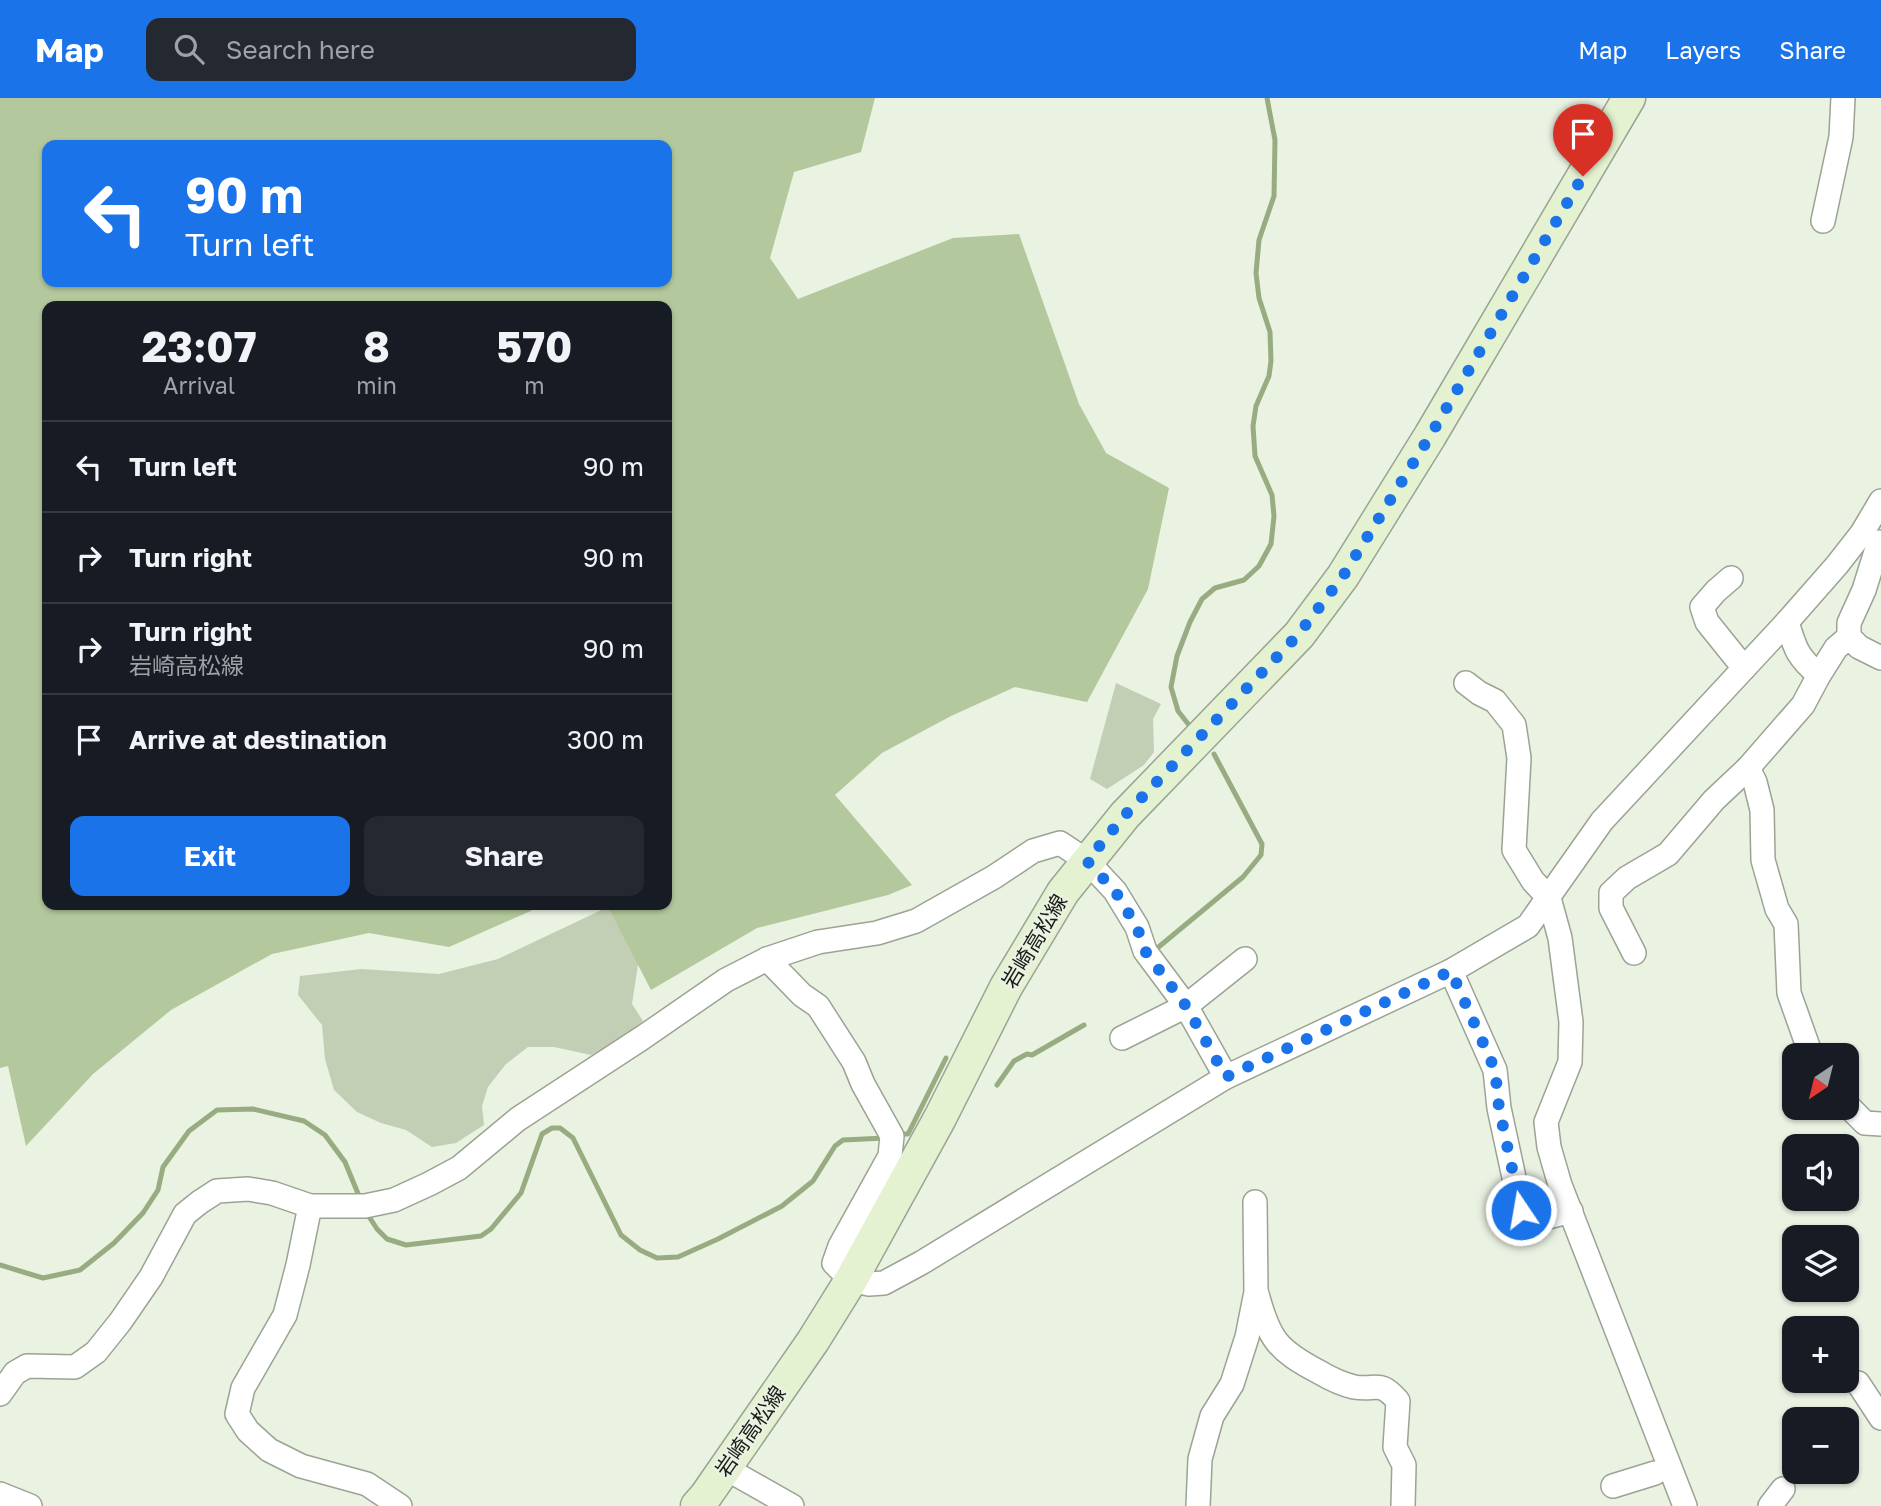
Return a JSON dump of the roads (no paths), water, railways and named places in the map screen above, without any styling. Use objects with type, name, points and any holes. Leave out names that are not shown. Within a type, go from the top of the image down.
[{"type":"main road","name":"岩崎高松線","points":[[697,1506],[813,1341],[851,1280],[940,1118],[1006,987],[1063,892],[1125,815],[1298,635],[1343,576],[1430,436],[1629,98]]},
{"type":"street","points":[[1823,221],[1841,137],[1843,98]]},
{"type":"street","points":[[1881,501],[1864,590],[1849,623],[1849,637],[1858,647],[1881,658]]},
{"type":"street","points":[[767,959],[802,995],[818,1006],[854,1062],[892,1136],[890,1156],[840,1245],[834,1263],[851,1280],[869,1284],[884,1283],[921,1264],[1226,1077],[1451,971],[1528,926],[1602,821],[1837,565],[1874,539]]},
{"type":"street","points":[[1731,578],[1702,607],[1707,622],[1744,668]]},
{"type":"street","points":[[1787,622],[1796,650],[1806,665],[1819,675]]},
{"type":"street","points":[[1634,953],[1611,908],[1611,893],[1627,878],[1668,854],[1714,800],[1748,768],[1804,705],[1836,648],[1849,637]]},
{"type":"street","points":[[1466,683],[1495,701],[1514,725],[1519,758],[1514,850],[1533,881],[1549,898],[1560,938],[1571,1022],[1570,1062],[1546,1122],[1549,1147],[1560,1185],[1685,1506]]},
{"type":"street","points":[[1748,768],[1755,782],[1762,810],[1763,860],[1777,909],[1786,924],[1789,993],[1807,1043]]},
{"type":"street","points":[[0,1394],[15,1373],[27,1366],[75,1367],[96,1352],[151,1277],[186,1214],[217,1191],[248,1189],[272,1193],[310,1206],[365,1206],[394,1200],[459,1168],[518,1119],[726,980],[767,959],[818,942],[877,933],[916,921],[994,877],[1033,851],[1060,844],[1087,861],[1115,891],[1137,927],[1145,951],[1186,1006],[1226,1077]]},
{"type":"street","points":[[1122,1038],[1186,1006],[1245,959]]},
{"type":"street","points":[[1451,971],[1495,1070],[1499,1108],[1521,1210],[1534,1221],[1570,1211]]},
{"type":"street","points":[[1859,1117],[1865,1123],[1881,1125]]},
{"type":"street","points":[[1198,1506],[1200,1459],[1212,1416],[1232,1384],[1247,1337],[1256,1292],[1255,1202]]},
{"type":"street","points":[[310,1206],[285,1315],[243,1388],[237,1414],[248,1431],[269,1450],[300,1466],[367,1484],[400,1506]]},
{"type":"street","points":[[1592,1266],[1582,1269],[1668,1506]]},
{"type":"street","points":[[1256,1292],[1270,1334],[1294,1359],[1341,1384],[1361,1388],[1378,1386],[1388,1390],[1398,1401],[1395,1447],[1404,1465],[1403,1506]]},
{"type":"street","points":[[1859,1384],[1881,1417]]},
{"type":"street","points":[[725,1468],[792,1506]]},
{"type":"street","points":[[1613,1486],[1655,1473]]},
{"type":"street","points":[[0,1494],[30,1506]]},
{"type":"waterway","points":[[1189,725],[1178,711],[1171,687],[1177,656],[1190,622],[1202,599],[1215,588],[1244,580],[1259,566],[1271,544],[1274,516],[1272,495],[1255,456],[1253,426],[1256,406],[1269,376],[1271,361],[1270,332],[1259,298],[1256,273],[1259,240],[1274,196],[1275,140],[1267,98]]},
{"type":"waterway","points":[[1155,950],[1243,877],[1261,855],[1262,844],[1214,754]]},
{"type":"waterway","points":[[997,1085],[1014,1061],[1027,1054],[1032,1055],[1084,1025]]},
{"type":"waterway","points":[[898,1134],[908,1134],[946,1058]]},
{"type":"waterway","points":[[0,1265],[43,1278],[80,1270],[114,1243],[143,1213],[158,1190],[163,1167],[189,1131],[217,1110],[253,1109],[304,1121],[325,1135],[345,1162],[359,1196]]},
{"type":"waterway","points":[[368,1215],[387,1239],[406,1245],[481,1236],[491,1229],[521,1193],[542,1134],[552,1128],[560,1128],[573,1138],[621,1235],[640,1250],[657,1258],[678,1257],[782,1206],[813,1181],[835,1146],[843,1140],[885,1138]]}]
